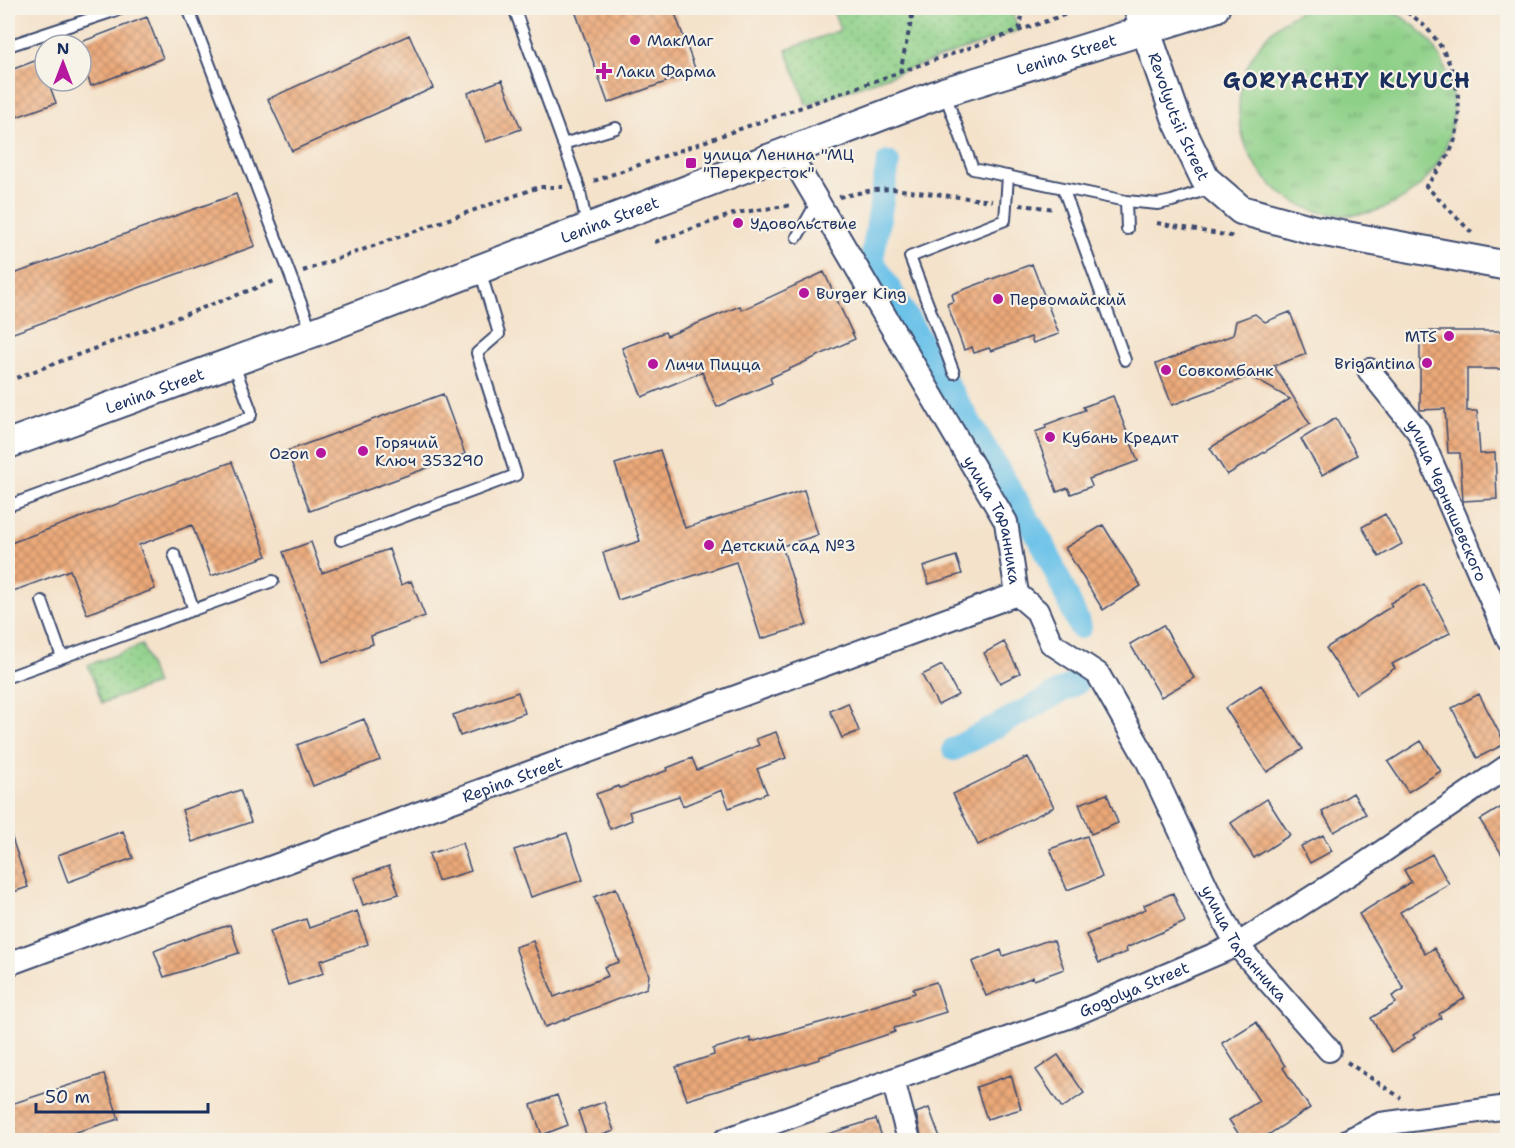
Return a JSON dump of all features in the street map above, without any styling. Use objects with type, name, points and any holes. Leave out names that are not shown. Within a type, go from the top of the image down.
[{"type":"street","name":"Lenina Street","points":[[8,444],[312,333],[1142,19],[1215,8]]},
{"type":"street","name":"Revolyutsii Street","points":[[1142,19],[1177,120],[1205,179],[1241,210],[1314,230],[1508,266]]},
{"type":"street","name":"улица Таранника","points":[[788,151],[1006,522],[1017,594],[1037,611],[1051,644],[1098,674],[1148,762],[1207,888],[1237,945],[1329,1050]]},
{"type":"street","name":"улица Чернышевского","points":[[1370,370],[1418,431],[1508,639]]},
{"type":"street","name":"Repina Street","points":[[8,964],[1017,594]]},
{"type":"street","name":"Gogolya Street","points":[[725,1140],[1068,1017],[1237,945],[1360,867],[1508,766]]},
{"type":"street","points":[[893,1080],[909,1140]]},
{"type":"street","points":[[1349,1140],[1381,1124],[1508,1107]]},
{"type":"lane","points":[[8,46],[123,8]]},
{"type":"lane","points":[[188,8],[312,333]]},
{"type":"lane","points":[[514,8],[579,187],[587,228]]},
{"type":"lane","points":[[944,92],[973,169],[1126,201],[1158,204],[1214,187]]},
{"type":"lane","points":[[563,144],[616,128]]},
{"type":"lane","points":[[954,373],[909,257],[1005,220],[1008,176]]},
{"type":"lane","points":[[1064,188],[1125,360]]},
{"type":"lane","points":[[1126,201],[1127,224]]},
{"type":"lane","points":[[797,237],[817,202]]},
{"type":"lane","points":[[341,540],[516,474],[477,352],[499,334],[480,270]]},
{"type":"lane","points":[[8,506],[248,418],[251,411],[233,362]]},
{"type":"lane","points":[[174,554],[194,610]]},
{"type":"lane","points":[[8,677],[273,581]]},
{"type":"lane","points":[[42,601],[62,657]]},
{"type":"path","points":[[900,72],[912,17],[908,8]]},
{"type":"path","points":[[1019,30],[1024,8]]},
{"type":"path","points":[[8,381],[290,275],[539,187],[579,187],[1081,8]]},
{"type":"path","points":[[1283,8],[1287,12],[1294,8]]},
{"type":"path","points":[[1399,8],[1407,11],[1425,26],[1437,41],[1450,63],[1459,103],[1455,141],[1442,166],[1426,186],[1476,237]]},
{"type":"path","points":[[873,190],[893,189],[1072,211]]},
{"type":"path","points":[[655,242],[736,213]]},
{"type":"path","points":[[1127,224],[1173,225],[1241,238]]},
{"type":"path","points":[[1329,1050],[1431,1118]]},
{"type":"green space","points":[[1335,1],[1357,1],[1377,5],[1397,13],[1422,32],[1441,57],[1449,77],[1453,108],[1449,139],[1441,159],[1422,184],[1397,203],[1377,211],[1357,215],[1335,215],[1315,211],[1295,203],[1263,176],[1251,159],[1243,139],[1239,119],[1239,97],[1243,77],[1251,57],[1278,25],[1295,13],[1315,5]]},
{"type":"green space","points":[[832,8],[1010,8],[1019,30],[807,105],[786,50],[840,30]]},
{"type":"green space","points":[[142,645],[156,684],[102,703],[88,665]]},
{"type":"building","name":"МакМаг","points":[[574,8],[673,8],[696,71],[608,103]]},
{"type":"building","points":[[147,17],[163,58],[93,85],[93,37]]},
{"type":"building","points":[[409,35],[433,88],[292,151],[268,99]]},
{"type":"building","points":[[33,62],[33,93],[52,93],[56,103],[8,120],[8,71]]},
{"type":"building","points":[[502,80],[521,129],[486,142],[468,93]]},
{"type":"building","points":[[236,194],[255,246],[8,335],[8,276]]},
{"type":"building","points":[[1032,264],[1059,334],[1033,343],[1031,337],[991,351],[989,348],[974,353],[972,347],[964,350],[947,304],[954,301],[952,294]]},
{"type":"building","points":[[824,272],[855,339],[770,378],[772,383],[717,407],[702,372],[642,397],[622,348],[665,332],[667,336],[740,306],[742,310]]},
{"type":"building","points":[[1290,312],[1306,354],[1274,366],[1310,424],[1227,475],[1210,448],[1290,399],[1250,376],[1172,405],[1156,364],[1233,335],[1236,321],[1255,314],[1265,322]]},
{"type":"building","points":[[1420,331],[1508,331],[1508,369],[1467,369],[1467,411],[1477,411],[1480,454],[1495,453],[1497,499],[1463,501],[1460,453],[1448,453],[1445,409],[1420,410]]},
{"type":"building","points":[[443,394],[465,454],[310,511],[287,451]]},
{"type":"building","points":[[1113,396],[1138,461],[1089,479],[1092,486],[1071,494],[1068,488],[1057,492],[1035,432],[1046,428],[1045,425],[1085,410],[1083,407]]},
{"type":"building","points":[[1336,418],[1357,455],[1322,475],[1301,439]]},
{"type":"building","points":[[660,450],[685,528],[804,490],[818,535],[782,546],[807,625],[761,639],[736,562],[618,600],[603,553],[640,541],[615,464]]},
{"type":"building","points":[[232,462],[267,556],[211,576],[192,525],[139,545],[155,589],[87,614],[70,570],[8,593],[8,544]]},
{"type":"building","points":[[1385,514],[1402,544],[1379,557],[1362,527]]},
{"type":"building","points":[[1103,525],[1141,586],[1103,610],[1065,548]]},
{"type":"building","points":[[311,542],[322,573],[389,549],[401,585],[411,581],[425,616],[371,636],[373,644],[323,662],[283,552]]},
{"type":"building","points":[[956,556],[962,574],[929,584],[923,567]]},
{"type":"building","points":[[1424,584],[1450,633],[1392,664],[1395,668],[1356,694],[1326,648],[1392,606],[1390,603]]},
{"type":"building","points":[[1163,625],[1194,678],[1161,697],[1130,644]]},
{"type":"building","points":[[1004,642],[1020,673],[1000,683],[984,653]]},
{"type":"building","points":[[942,665],[958,695],[938,705],[922,675]]},
{"type":"building","points":[[1261,685],[1303,749],[1267,772],[1225,708]]},
{"type":"building","points":[[518,692],[525,713],[460,736],[453,715]]},
{"type":"building","points":[[1479,694],[1505,744],[1477,758],[1452,708]]},
{"type":"building","points":[[848,703],[859,731],[842,738],[830,711]]},
{"type":"building","points":[[364,719],[380,760],[313,786],[297,745]]},
{"type":"building","points":[[776,732],[786,758],[757,769],[767,793],[729,808],[722,790],[683,806],[679,796],[629,812],[632,820],[610,829],[596,794],[619,786],[620,788],[668,770],[667,768],[692,758],[697,770],[759,745],[756,739]]},
{"type":"building","points":[[1421,741],[1441,771],[1408,792],[1388,762]]},
{"type":"building","points":[[1028,757],[1054,807],[978,845],[953,794]]},
{"type":"building","points":[[240,790],[251,822],[192,842],[182,810]]},
{"type":"building","points":[[1353,793],[1366,814],[1334,832],[1322,812]]},
{"type":"building","points":[[1107,794],[1118,823],[1091,834],[1079,804]]},
{"type":"building","points":[[1267,799],[1290,835],[1254,858],[1231,823]]},
{"type":"building","points":[[1508,803],[1508,864],[1480,820]]},
{"type":"building","points":[[123,831],[133,858],[68,882],[58,855]]},
{"type":"building","points":[[567,833],[583,880],[531,897],[514,850]]},
{"type":"building","points":[[11,835],[28,887],[8,894],[8,836]]},
{"type":"building","points":[[1323,835],[1332,851],[1310,863],[1301,846]]},
{"type":"building","points":[[1087,836],[1102,877],[1067,890],[1050,849]]},
{"type":"building","points":[[462,843],[471,871],[438,881],[429,854]]},
{"type":"building","points":[[1432,854],[1449,884],[1400,912],[1425,954],[1434,948],[1465,998],[1439,1014],[1441,1018],[1413,1035],[1415,1038],[1392,1052],[1371,1018],[1396,1003],[1392,996],[1404,989],[1359,914],[1411,882],[1404,870]]},
{"type":"building","points":[[389,866],[399,894],[363,905],[354,878]]},
{"type":"building","points":[[616,888],[649,975],[647,988],[545,1027],[515,947],[533,941],[554,997],[608,976],[604,967],[619,962],[594,897]]},
{"type":"building","points":[[1173,893],[1185,922],[1126,948],[1127,952],[1099,963],[1086,935],[1146,909],[1144,905]]},
{"type":"building","points":[[357,911],[368,944],[320,961],[324,973],[288,985],[270,931],[306,919],[309,928]]},
{"type":"building","points":[[230,925],[239,953],[164,977],[154,951]]},
{"type":"building","points":[[1046,941],[1054,941],[1064,969],[1034,980],[1033,977],[986,996],[972,962],[1001,950],[1003,956]]},
{"type":"building","points":[[936,982],[946,1012],[894,1028],[895,1032],[819,1057],[820,1059],[687,1100],[676,1067],[714,1055],[713,1049],[750,1038],[751,1042],[826,1021],[915,993],[913,989]]},
{"type":"building","points":[[1256,1022],[1310,1108],[1260,1140],[1243,1140],[1229,1120],[1259,1101],[1222,1043]]},
{"type":"building","points":[[1058,1055],[1084,1093],[1062,1108],[1036,1070]]},
{"type":"building","points":[[104,1074],[119,1119],[50,1140],[8,1140],[8,1105]]},
{"type":"building","points":[[1011,1075],[1021,1109],[987,1119],[976,1087]]},
{"type":"building","points":[[557,1095],[568,1125],[542,1135],[531,1105]]},
{"type":"building","points":[[604,1102],[614,1131],[588,1140],[578,1111]]},
{"type":"building","points":[[929,1108],[941,1140],[922,1140],[916,1113]]},
{"type":"building","points":[[876,1119],[883,1140],[821,1140],[821,1136]]},
{"type":"waterway","points":[[888,163],[872,260],[1045,548],[1080,627]]},
{"type":"waterway","points":[[954,749],[1078,682]]},
{"type":"place","name":"МакМаг","points":[[635,40]]},
{"type":"place","name":"Лаки Фарма","points":[[604,71]]},
{"type":"place","name":"улица Ленина \"МЦ \"Перекресток\"","points":[[691,163]]},
{"type":"place","name":"Удовольствие","points":[[738,223]]},
{"type":"place","name":"Burger King","points":[[804,293]]},
{"type":"place","name":"Первомайский","points":[[998,299]]},
{"type":"place","name":"MTS","points":[[1449,336]]},
{"type":"place","name":"Brigantina","points":[[1427,363]]},
{"type":"place","name":"Личи Пицца","points":[[653,364]]},
{"type":"place","name":"Совкомбанк","points":[[1166,370]]},
{"type":"place","name":"Кубань Кредит","points":[[1050,437]]},
{"type":"place","name":"Горячий Ключ 353290","points":[[363,451]]},
{"type":"place","name":"Ozon","points":[[321,453]]},
{"type":"place","name":"Детский сад №3","points":[[709,545]]},
{"type":"district","name":"GORYACHIY KLYUCH","points":[[1347,80]]}]
